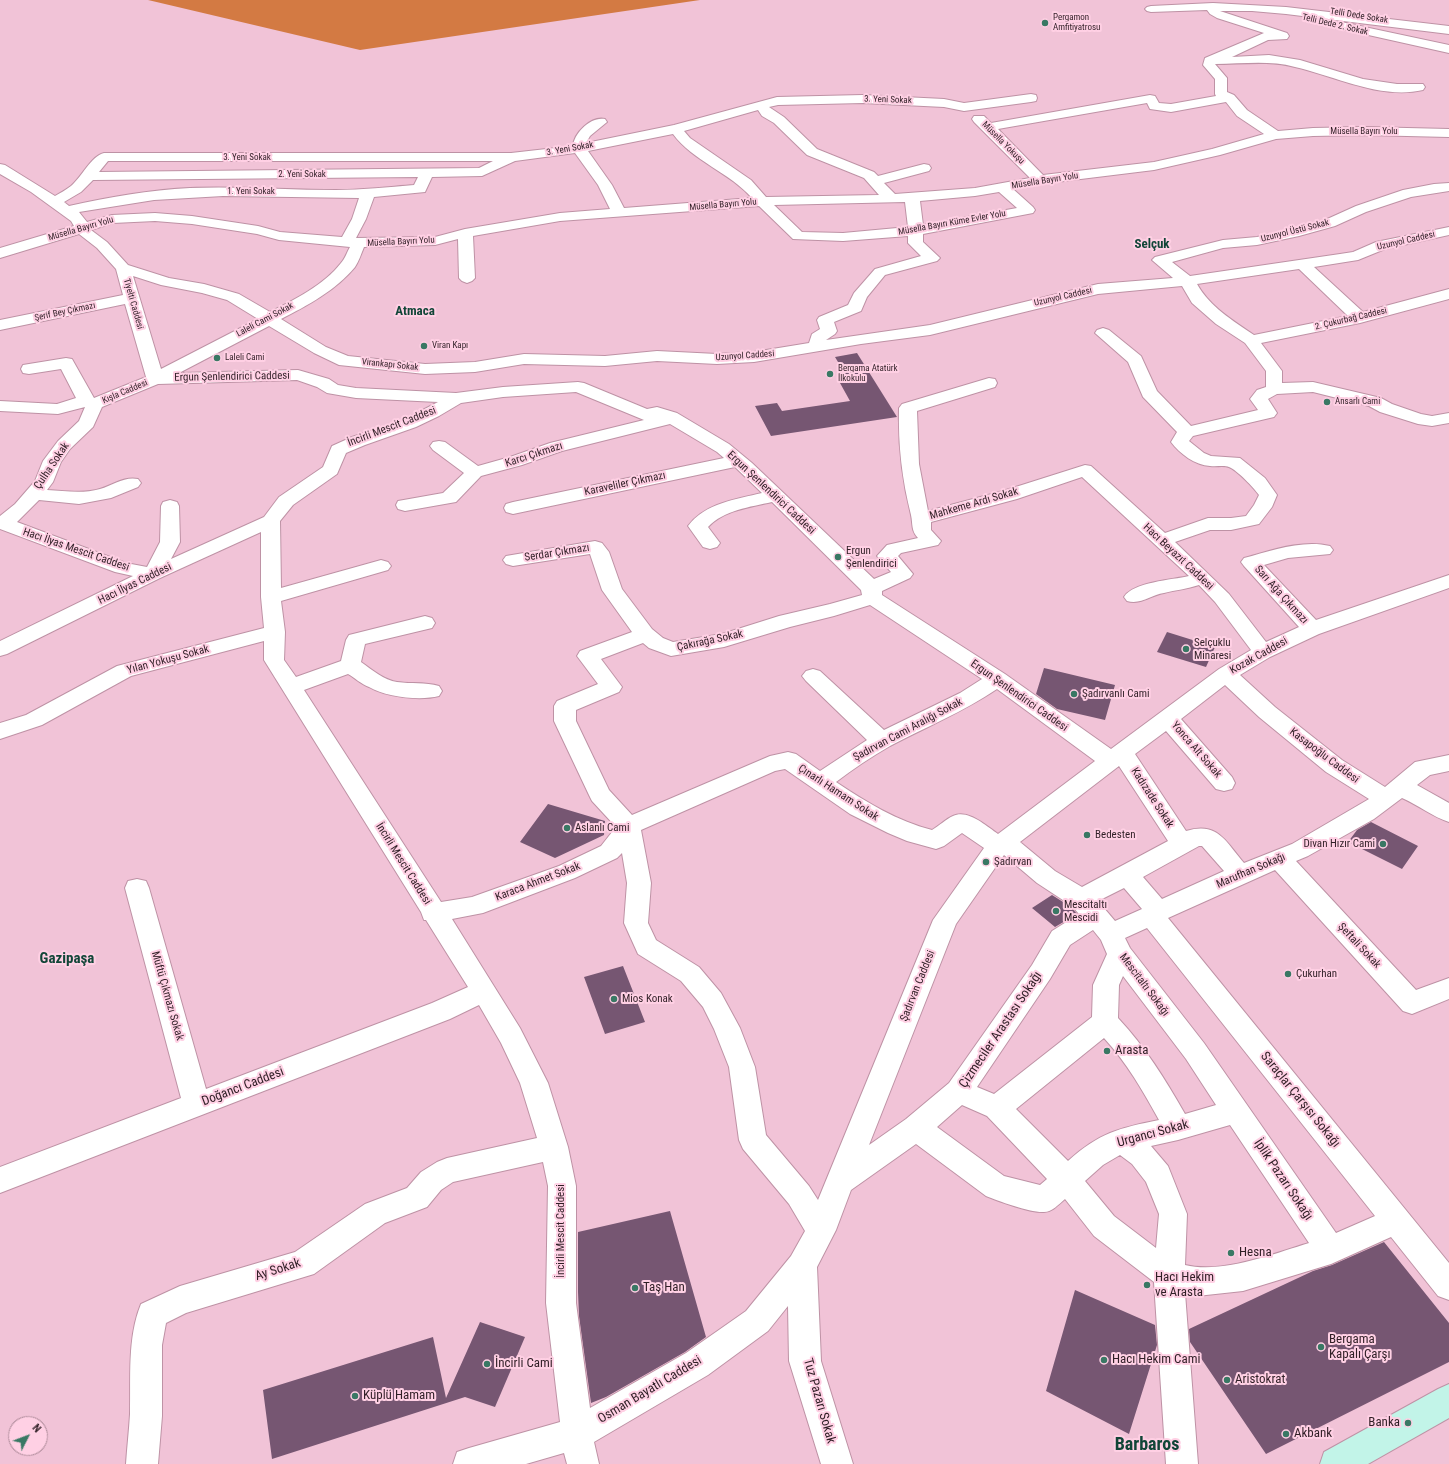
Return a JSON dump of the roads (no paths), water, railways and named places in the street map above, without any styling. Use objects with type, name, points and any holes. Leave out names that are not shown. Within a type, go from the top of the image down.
[{"type":"main road","points":[[1336,1464],[1449,1400]]},
{"type":"street","name":"Telli Dede Sokak","points":[[1217,4],[1242,1],[1296,6],[1449,30]]},
{"type":"street","points":[[1151,8],[1217,4]]},
{"type":"street","points":[[1209,60],[1230,53],[1266,36],[1284,36],[1237,19],[1224,17],[1214,12],[1212,8],[1217,4]]},
{"type":"street","name":"Telli Dede 2. Sokak","points":[[1217,4],[1295,15],[1372,34],[1449,49]]},
{"type":"street","points":[[1209,60],[1309,57],[1328,60]]},
{"type":"street","points":[[1269,58],[1296,63],[1362,83],[1397,88],[1418,87]]},
{"type":"street","points":[[1209,60],[1209,65],[1221,78],[1220,94],[1229,98],[1242,113],[1276,135]]},
{"type":"street","name":"3. Yeni Sokak","points":[[89,176],[95,166],[104,157],[511,157],[579,149],[676,129],[760,105],[797,100],[863,99],[944,103],[964,107],[1030,98]]},
{"type":"street","points":[[988,127],[1150,100],[1155,106],[1171,108],[1229,98]]},
{"type":"street","points":[[760,105],[812,152],[869,175],[891,199]]},
{"type":"street","name":"Müsella Yokuşu","points":[[964,107],[988,127],[1040,180]]},
{"type":"street","points":[[600,122],[585,133],[580,141],[579,149],[605,185],[620,213]]},
{"type":"street","name":"Müsella Bayırı Küme Evler Yolu","points":[[676,129],[685,141],[746,183],[798,236],[843,237],[916,231],[1028,210],[1004,188]]},
{"type":"street","name":"Müsella Bayırı Yolu","points":[[0,253],[112,219],[155,217],[258,230],[279,236],[353,242],[435,241],[466,233],[560,217],[763,201],[891,199],[912,196],[975,192],[1004,188],[1040,180],[1154,166],[1215,152],[1276,135],[1313,132],[1365,131],[1449,133]]},
{"type":"street","name":"2. Yeni Sokak","points":[[89,176],[426,174],[482,172],[511,157]]},
{"type":"street","name":"Tiyelti Caddesi","points":[[0,168],[36,189],[77,218],[86,233],[102,245],[123,268],[130,298],[155,379]]},
{"type":"street","points":[[876,181],[924,168]]},
{"type":"street","name":"1. Yeni Sokak","points":[[61,207],[206,192],[265,191],[335,194],[368,193],[420,188],[426,174]]},
{"type":"street","points":[[61,207],[89,176]]},
{"type":"street","name":"Uzunyol Üstü Sokak","points":[[1186,281],[1160,260],[1223,244],[1257,241],[1294,233],[1330,223],[1361,209],[1402,195],[1434,188],[1449,187]]},
{"type":"street","name":"Laleli Cami Sokak","points":[[155,379],[296,305],[334,280],[349,264],[359,219],[368,193]]},
{"type":"street","points":[[817,346],[818,337],[829,331],[825,320],[855,308],[860,296],[880,272],[932,258],[915,243],[916,231],[912,196]]},
{"type":"street","name":"Uzunyol Caddesi","points":[[677,356],[717,359],[754,357],[817,346],[930,330],[1098,289],[1186,281],[1340,259],[1358,255],[1381,245],[1449,231]]},
{"type":"street","points":[[466,233],[467,278]]},
{"type":"street","points":[[1303,265],[1360,318]]},
{"type":"street","name":"Virankapı Sokak","points":[[123,268],[166,282],[204,289],[234,297],[267,319],[320,350],[345,361],[425,369],[475,367],[524,359],[605,361],[657,356],[677,356]]},
{"type":"street","points":[[1186,281],[1198,300],[1222,321],[1251,340],[1274,371],[1274,389]]},
{"type":"street","name":"2. Çukurbağ Caddesi","points":[[1251,340],[1360,318],[1449,294]]},
{"type":"street","name":"Şerif Bey Çıkmazı","points":[[0,325],[130,298]]},
{"type":"street","points":[[1103,333],[1135,360],[1149,393],[1186,432]]},
{"type":"street","points":[[323,383],[345,361]]},
{"type":"street","points":[[29,369],[66,363],[91,403]]},
{"type":"street","name":"Ergun Şenlendirici Caddesi","points":[[155,379],[298,375],[323,383],[333,389],[356,393],[456,398],[503,392],[578,387],[646,415],[656,412],[671,417],[723,448],[746,467],[872,593],[997,679],[1117,757]]},
{"type":"street","name":"Kışla Caddesi","points":[[0,406],[58,409],[91,403],[155,379]]},
{"type":"street","points":[[921,519],[914,490],[906,435],[908,408],[989,383]]},
{"type":"street","points":[[1161,541],[1208,524],[1231,524],[1252,520],[1263,507],[1268,495],[1259,482],[1234,462],[1209,462],[1198,458],[1180,442],[1182,436],[1186,432],[1268,413],[1259,399],[1263,394],[1274,389],[1313,387],[1375,402],[1386,408],[1418,419],[1432,421],[1449,418]]},
{"type":"street","name":"İncirli Mescit Caddesi","points":[[456,398],[434,413],[392,430],[352,442],[338,450],[331,470],[286,501],[271,522],[271,597],[275,632],[274,660],[433,913],[484,991],[511,1036],[534,1083],[554,1147],[562,1186],[561,1303],[579,1450],[583,1464]]},
{"type":"street","name":"Çulha Sokak","points":[[2,523],[22,508],[44,482],[52,461],[64,445],[87,423],[91,403]]},
{"type":"street","name":"Karcı Çıkmazı","points":[[405,505],[449,498],[475,472],[516,461],[556,447],[657,423],[671,417]]},
{"type":"street","points":[[439,446],[475,472]]},
{"type":"street","name":"Karaveliler Çıkmazı","points":[[513,508],[737,461]]},
{"type":"street","name":"Mahkeme Ardı Sokak","points":[[872,593],[903,574],[887,556],[894,549],[931,541],[922,532],[921,519],[1010,495],[1085,470]]},
{"type":"street","name":"Hacı Beyazıt Caddesi","points":[[1085,470],[1203,578],[1222,598],[1263,652]]},
{"type":"street","points":[[33,494],[79,498],[104,494],[132,483]]},
{"type":"street","points":[[710,543],[698,526],[704,518],[716,511],[774,496]]},
{"type":"street","points":[[153,574],[170,542],[170,506]]},
{"type":"street","name":"Hacı İlyas Caddesi","points":[[0,649],[153,574],[271,522]]},
{"type":"street","name":"Hacı İlyas Mescit Caddesi","points":[[2,523],[122,568],[153,574]]},
{"type":"street","name":"Serdar Çıkmazı","points":[[513,560],[595,548],[599,552],[612,590],[645,634]]},
{"type":"street","name":"Sarı Ağa Çıkmazı","points":[[1312,629],[1252,562],[1287,552],[1322,550]]},
{"type":"street","points":[[271,597],[381,566]]},
{"type":"street","points":[[1134,596],[1159,587],[1203,578]]},
{"type":"street","name":"Kozak Caddesi","points":[[1117,757],[1226,674],[1263,652],[1312,629],[1449,582]]},
{"type":"street","name":"Çakırağa Sokak","points":[[645,634],[656,642],[671,649],[724,640],[786,621],[834,610],[872,593]]},
{"type":"street","points":[[350,665],[356,640],[425,623]]},
{"type":"street","name":"Yılan Yokuşu Sokak","points":[[0,731],[34,720],[124,670],[275,632]]},
{"type":"street","points":[[645,634],[617,646],[587,656],[611,687],[565,706],[565,721],[600,795],[629,826],[639,883],[636,923],[647,947],[690,974],[712,1000],[727,1028],[742,1067],[753,1140],[799,1195],[821,1230]]},
{"type":"street","points":[[292,687],[350,665]]},
{"type":"street","points":[[350,665],[377,683],[396,689],[431,691]]},
{"type":"street","name":"Kasapoğlu Caddesi","points":[[1226,674],[1267,712],[1334,766],[1393,793],[1427,800],[1449,814]]},
{"type":"street","points":[[813,676],[882,741]]},
{"type":"street","name":"Şadırvan Cami Aralığı Sokak","points":[[820,782],[849,761],[882,741],[968,698],[997,679]]},
{"type":"street","name":"Yonca Alt Sokak","points":[[1167,718],[1224,783]]},
{"type":"street","name":"Kadızade Sokak","points":[[1117,757],[1182,843]]},
{"type":"street","name":"Şadırvan Caddesi","points":[[802,1266],[821,1230],[945,920],[1001,844],[1117,757]]},
{"type":"street","name":"Çınarlı Hamam Sokak","points":[[629,826],[770,764],[788,760],[854,805],[889,825],[918,837],[936,840],[960,822],[1001,844]]},
{"type":"street","name":"Marufhan Sokağı","points":[[1102,926],[1154,913],[1240,874],[1300,850],[1393,793],[1423,768],[1449,763]]},
{"type":"street","name":"Karaca Ahmet Sokak","points":[[433,913],[474,906],[566,872],[609,852],[629,826]]},
{"type":"street","points":[[1178,1128],[1148,1075],[1127,1046],[1105,1022],[1106,985],[1102,926],[1127,875],[1195,837],[1208,837],[1240,874]]},
{"type":"street","name":"Mescitaltı Sokağı","points":[[1001,844],[1046,877],[1102,926],[1195,1051],[1236,1110]]},
{"type":"street","name":"Şeftali Sokak","points":[[1279,859],[1412,1003],[1449,988]]},
{"type":"street","name":"Saraçlar Çarşısı Sokağı","points":[[1127,875],[1154,913],[1449,1286]]},
{"type":"street","name":"Müftü Çıkmazı Sokak","points":[[137,888],[197,1105]]},
{"type":"street","name":"Çizmeciler Arastası Sokağı","points":[[841,1181],[916,1128],[960,1091],[1041,972],[1061,938],[1102,926]]},
{"type":"street","name":"Doğancı Caddesi","points":[[0,1180],[442,1011],[484,991]]},
{"type":"street","points":[[997,1108],[1105,1022]]},
{"type":"street","points":[[960,1091],[997,1108],[1068,1180],[1104,1226],[1169,1275],[1198,1282],[1243,1277],[1331,1250],[1397,1220]]},
{"type":"street","name":"Urgancı Sokak","points":[[916,1128],[996,1187],[1044,1199],[1068,1180],[1093,1156],[1121,1140],[1178,1128],[1236,1110]]},
{"type":"street","name":"İplik Pazarı Sokağı","points":[[1236,1110],[1331,1250]]},
{"type":"street","points":[[1121,1140],[1142,1155],[1158,1175],[1174,1214],[1169,1275],[1182,1464]]},
{"type":"street","name":"Ay Sokak","points":[[142,1464],[146,1416],[147,1345],[152,1314],[180,1300],[303,1264],[375,1214],[417,1198],[432,1181],[447,1172],[554,1147]]},
{"type":"street","name":"Osman Bayatlı Caddesi","points":[[469,1464],[578,1433],[697,1364],[757,1321],[802,1266]]},
{"type":"street","name":"Tuz Pazarı Sokak","points":[[802,1266],[805,1361],[837,1464]]},
{"type":"place","name":"Pergamon Amfitiyatrosu","points":[[1045,23]]},
{"type":"place","name":"Viran Kapı","points":[[424,346]]},
{"type":"place","name":"Laleli Cami","points":[[217,358]]},
{"type":"place","name":"Bergama Atatürk İlkokulu","points":[[830,374]]},
{"type":"place","name":"Ansarlı Cami","points":[[1327,402]]},
{"type":"place","name":"Ergun Şenlendirici","points":[[838,557]]},
{"type":"place","name":"Selçuklu Minaresi","points":[[1186,649]]},
{"type":"place","name":"Şadırvanlı Cami","points":[[1074,694]]},
{"type":"place","name":"Aslanlı Cami","points":[[567,828]]},
{"type":"place","name":"Bedesten","points":[[1087,835]]},
{"type":"place","name":"Divan Hızır Cami","points":[[1383,844]]},
{"type":"place","name":"Şadırvan","points":[[986,862]]},
{"type":"place","name":"Mescitaltı Mescidi","points":[[1056,911]]},
{"type":"place","name":"Çukurhan","points":[[1288,974]]},
{"type":"place","name":"Mios Konak","points":[[614,999]]},
{"type":"place","name":"Arasta","points":[[1107,1051]]},
{"type":"place","name":"Hesna","points":[[1231,1253]]},
{"type":"place","name":"Hacı Hekim ve Arasta","points":[[1147,1285]]},
{"type":"place","name":"Taş Han","points":[[635,1288]]},
{"type":"place","name":"Bergama Kapalı Çarşı","points":[[1321,1347]]},
{"type":"place","name":"Hacı Hekim Cami","points":[[1104,1360]]},
{"type":"place","name":"İncirli Cami","points":[[487,1364]]},
{"type":"place","name":"Aristokrat","points":[[1227,1380]]},
{"type":"place","name":"Küplü Hamam","points":[[355,1396]]},
{"type":"place","name":"Banka","points":[[1408,1423]]},
{"type":"place","name":"Akbank","points":[[1286,1434]]},
{"type":"district","name":"Selçuk","points":[[1152,245]]},
{"type":"district","name":"Atmaca","points":[[415,312]]},
{"type":"district","name":"Gazipaşa","points":[[67,959]]},
{"type":"district","name":"Barbaros","points":[[1147,1445]]}]
